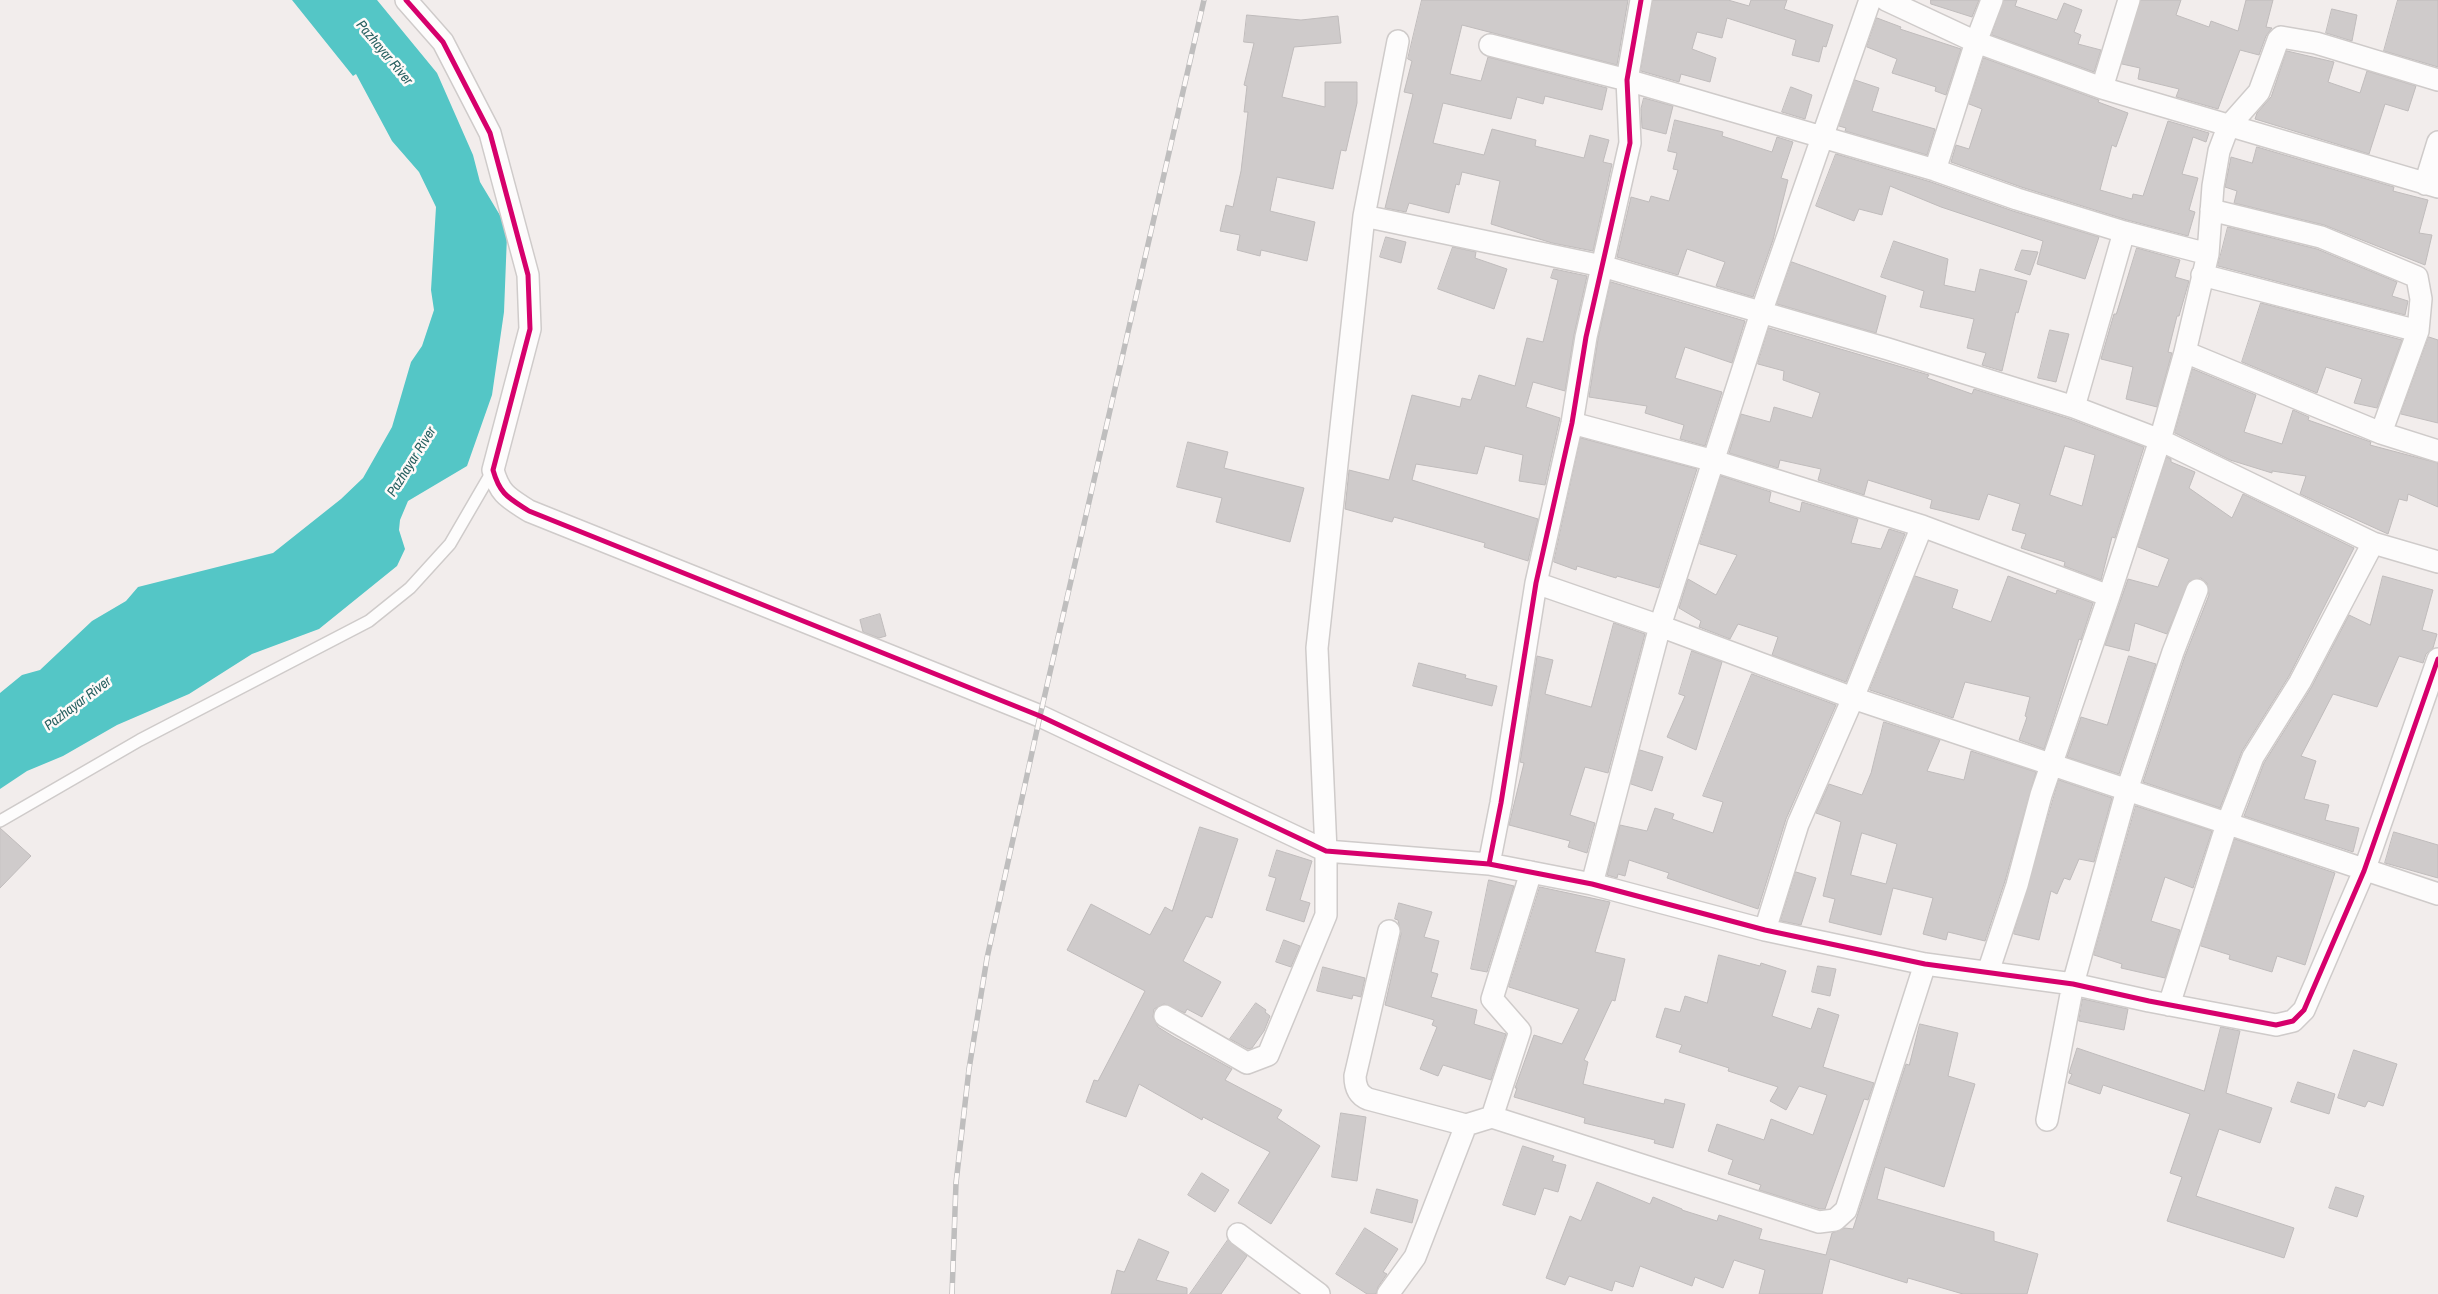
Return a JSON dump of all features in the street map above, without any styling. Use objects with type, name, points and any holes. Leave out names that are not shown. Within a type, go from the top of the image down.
[{"type":"street","points":[[406,0],[443,42],[490,133],[528,276],[530,329],[493,470],[498,486],[509,498],[529,511],[1040,716],[1326,851],[1489,864],[1592,884],[1765,930],[1925,964],[2073,984],[2169,1005],[2276,1025],[2293,1021],[2304,1010],[2364,871],[2438,659]]},
{"type":"street","points":[[1489,864],[1501,803],[1536,583],[1572,423],[1586,337],[1630,143],[1627,80],[1641,0]]},
{"type":"street","points":[[1592,884],[1660,626],[1761,313],[1870,0]]},
{"type":"street","points":[[1886,0],[1976,42],[2102,88],[2228,127],[2432,186],[2438,142]]},
{"type":"street","points":[[1935,170],[1976,42],[1992,0]]},
{"type":"street","points":[[2102,88],[2129,0]]},
{"type":"street","points":[[1988,972],[2016,885],[2041,795],[2160,440],[2185,352],[2208,254],[2216,163],[2228,127],[2259,92],[2272,51],[2281,37],[2316,43],[2438,80]]},
{"type":"street","points":[[1165,1016],[1247,1063],[1268,1055],[1326,915],[1326,851],[1317,648],[1364,216],[1398,41]]},
{"type":"street","points":[[1490,45],[1627,80],[1935,170],[2017,199],[2124,232],[2208,254]]},
{"type":"street","points":[[2211,210],[2321,236],[2417,277],[2421,299],[2418,331],[2381,433]]},
{"type":"street","points":[[1364,216],[1602,266],[2074,407],[2160,440],[2372,543],[2438,562]]},
{"type":"street","points":[[2074,407],[2124,232]]},
{"type":"street","points":[[2202,275],[2418,331]]},
{"type":"street","points":[[2185,352],[2381,433],[2438,451]]},
{"type":"street","points":[[1572,423],[1714,461],[1922,526],[2109,596]]},
{"type":"street","points":[[1765,930],[1798,824],[1853,698],[1922,526]]},
{"type":"street","points":[[2169,1005],[2227,824],[2253,757],[2300,682],[2372,543]]},
{"type":"street","points":[[1536,583],[1660,626],[1853,698],[2364,871],[2438,894]]},
{"type":"street","points":[[2047,1120],[2073,984],[2128,790],[2173,652],[2197,590]]},
{"type":"street","points":[[1492,1117],[1520,1031],[1492,999],[1531,872]]},
{"type":"street","points":[[1389,931],[1355,1076],[1358,1090],[1363,1097],[1466,1125],[1492,1117],[1820,1222],[1835,1220],[1846,1210],[1925,964]]},
{"type":"street","points":[[1388,1294],[1415,1256],[1466,1125]]},
{"type":"street","points":[[1238,1234],[1320,1294]]},
{"type":"lane","points":[[0,822],[140,740],[369,621],[410,588],[450,544],[493,470]]},
{"type":"water","name":"Pazhayar River","points":[[292,0],[377,0],[437,73],[473,155],[480,182],[501,217],[507,235],[504,312],[492,395],[467,466],[408,501],[400,520],[399,530],[405,549],[397,566],[319,629],[252,654],[189,694],[117,725],[63,756],[27,771],[0,789],[0,693],[22,675],[40,670],[92,621],[126,601],[138,587],[273,553],[341,499],[363,478],[392,427],[411,362],[422,346],[434,310],[431,290],[436,207],[419,172],[392,141],[356,74],[353,76]]},
{"type":"building","points":[[1422,0],[1628,0],[1617,65],[1462,25],[1450,74],[1481,81],[1488,57],[1607,88],[1602,110],[1545,96],[1543,104],[1517,97],[1511,119],[1443,103],[1433,143],[1484,155],[1492,129],[1536,140],[1535,146],[1584,158],[1590,135],[1609,140],[1603,162],[1612,164],[1593,251],[1552,243],[1491,224],[1500,181],[1462,172],[1459,185],[1456,184],[1449,213],[1409,203],[1406,212],[1385,208],[1413,94],[1404,92],[1412,61],[1408,59]]},
{"type":"building","points":[[1653,0],[1728,0],[1749,6],[1751,0],[1787,0],[1784,9],[1833,25],[1826,47],[1823,46],[1819,62],[1792,55],[1796,40],[1727,18],[1722,38],[1697,32],[1692,49],[1716,58],[1710,82],[1681,74],[1679,82],[1641,71]]},
{"type":"building","points":[[1931,0],[1979,0],[1972,17],[1931,4]]},
{"type":"building","points":[[2004,0],[2017,0],[2015,6],[2057,20],[2064,3],[2082,10],[2074,32],[2081,35],[2078,44],[2101,50],[2094,72],[1992,35]]},
{"type":"building","points":[[2141,0],[2181,0],[2176,15],[2209,27],[2211,21],[2238,31],[2246,0],[2273,0],[2266,27],[2272,28],[2266,36],[2259,55],[2240,50],[2218,109],[2176,97],[2179,89],[2138,79],[2140,68],[2122,64]]},
{"type":"building","points":[[2398,0],[2438,0],[2438,67],[2384,51]]},
{"type":"building","points":[[2332,9],[2357,15],[2352,41],[2326,33]]},
{"type":"building","points":[[1247,15],[1301,20],[1338,16],[1341,43],[1294,47],[1282,97],[1325,107],[1325,82],[1357,82],[1357,103],[1346,151],[1341,150],[1333,189],[1277,177],[1270,211],[1315,222],[1307,261],[1261,250],[1260,256],[1237,250],[1240,235],[1220,231],[1226,205],[1233,207],[1241,171],[1248,112],[1244,112],[1247,86],[1244,85],[1254,43],[1244,42]]},
{"type":"building","points":[[1877,18],[1901,27],[1900,29],[1961,49],[1946,95],[1935,91],[1936,87],[1892,73],[1897,59],[1867,47]]},
{"type":"building","points":[[2287,51],[2334,62],[2328,82],[2360,93],[2367,71],[2416,86],[2408,111],[2385,104],[2369,154],[2255,119],[2257,113],[2271,97]]},
{"type":"building","points":[[1984,58],[2099,100],[2098,102],[2128,113],[2116,147],[2112,145],[2100,190],[2132,199],[2133,194],[2143,196],[2168,121],[2209,133],[2206,142],[2193,137],[2182,174],[2198,178],[2189,210],[2195,212],[2188,236],[2127,220],[2021,187],[1951,162],[1956,145],[1969,149],[1982,109],[1969,104]]},
{"type":"building","points":[[1855,80],[1879,88],[1872,111],[1935,129],[1927,155],[1845,131],[1846,128],[1839,126]]},
{"type":"building","points":[[1791,87],[1812,95],[1805,119],[1782,112]]},
{"type":"building","points":[[1644,98],[1673,106],[1666,134],[1642,128],[1641,109]]},
{"type":"building","points":[[1675,120],[1723,132],[1722,136],[1772,152],[1777,137],[1793,142],[1781,178],[1788,180],[1773,240],[1753,297],[1716,286],[1725,262],[1687,249],[1678,275],[1617,257],[1631,197],[1649,202],[1651,196],[1669,201],[1678,170],[1673,169],[1677,153],[1668,151]]},
{"type":"building","points":[[2257,147],[2394,187],[2393,191],[2428,200],[2419,233],[2432,235],[2425,265],[2324,225],[2234,203],[2237,191],[2225,187],[2231,157],[2252,163]]},
{"type":"building","points":[[1836,154],[1931,182],[2013,211],[2099,237],[2085,279],[2037,264],[2043,241],[1941,207],[1890,186],[1882,215],[1859,209],[1854,221],[1816,206]]},
{"type":"building","points":[[2228,227],[2317,249],[2397,282],[2392,296],[2408,301],[2405,315],[2218,266]]},
{"type":"building","points":[[1386,237],[1406,242],[1401,263],[1380,257]]},
{"type":"building","points":[[1894,241],[1948,259],[1944,285],[1975,292],[1980,269],[2027,281],[2018,313],[2016,312],[2002,371],[1982,365],[1986,353],[1967,348],[1974,319],[1920,307],[1924,291],[1881,277]]},
{"type":"building","points":[[1453,247],[1476,252],[1475,258],[1507,269],[1494,309],[1438,289]]},
{"type":"building","points":[[2137,248],[2180,260],[2175,277],[2189,281],[2179,316],[2177,316],[2168,352],[2172,353],[2157,407],[2126,399],[2133,367],[2101,359],[2114,314],[2116,314]]},
{"type":"building","points":[[2022,250],[2038,252],[2030,275],[2015,270]]},
{"type":"building","points":[[1792,262],[1886,296],[1876,333],[1777,304]]},
{"type":"building","points":[[1554,269],[1587,276],[1574,335],[1565,391],[1533,382],[1526,407],[1560,418],[1545,485],[1519,481],[1523,455],[1485,446],[1477,474],[1416,464],[1412,480],[1538,519],[1528,561],[1484,547],[1485,543],[1394,517],[1392,522],[1345,509],[1349,470],[1389,480],[1412,395],[1460,407],[1462,398],[1471,400],[1479,375],[1515,386],[1527,338],[1543,342],[1558,280],[1551,278]]},
{"type":"building","points":[[1611,282],[1745,321],[1732,363],[1685,347],[1675,378],[1722,392],[1705,446],[1680,439],[1684,425],[1645,413],[1647,406],[1589,397],[1598,339]]},
{"type":"building","points":[[2261,303],[2402,340],[2377,408],[2354,403],[2362,379],[2326,367],[2317,393],[2242,362]]},
{"type":"building","points":[[1769,328],[1929,375],[1927,378],[1972,394],[1974,389],[2070,419],[2144,447],[2115,538],[2112,537],[2101,580],[2064,566],[2065,562],[2021,548],[2026,534],[2012,530],[2020,504],[1988,494],[1979,520],[1930,508],[1932,500],[1868,480],[1864,495],[1818,480],[1821,469],[1780,460],[1778,468],[1729,453],[1741,414],[1770,422],[1774,407],[1812,418],[1820,393],[1783,380],[1784,371],[1758,364]],"holes":[[[2065,446],[2095,455],[2082,506],[2050,495]]]},
{"type":"building","points":[[2050,330],[2069,334],[2056,382],[2038,378]]},
{"type":"building","points":[[2429,337],[2438,340],[2438,423],[2401,414]]},
{"type":"building","points":[[2193,369],[2256,395],[2244,432],[2282,444],[2293,410],[2309,417],[2308,420],[2371,442],[2370,445],[2438,463],[2438,507],[2408,494],[2407,501],[2399,499],[2388,534],[2300,494],[2306,476],[2272,471],[2272,473],[2230,460],[2175,433]]},
{"type":"building","points":[[1581,438],[1697,469],[1659,588],[1577,566],[1576,570],[1554,562]]},
{"type":"building","points":[[1188,442],[1228,452],[1224,468],[1304,488],[1290,542],[1216,522],[1222,498],[1177,487]]},
{"type":"building","points":[[2167,457],[2171,459],[2171,462],[2195,472],[2189,488],[2232,518],[2243,494],[2354,548],[2289,676],[2242,751],[2220,808],[2143,782],[2185,656],[2209,595],[2207,583],[2201,578],[2189,581],[2167,634],[2135,623],[2129,651],[2105,645],[2128,579],[2158,587],[2169,559],[2138,547]]},
{"type":"building","points":[[1721,476],[1771,492],[1769,502],[1800,512],[1802,502],[1858,519],[1851,543],[1881,549],[1889,529],[1905,534],[1846,682],[1772,655],[1778,637],[1738,624],[1730,639],[1699,627],[1701,621],[1679,608],[1688,579],[1716,595],[1737,555],[1700,544]]},
{"type":"building","points":[[1915,576],[1958,590],[1952,608],[1991,622],[2008,576],[2056,594],[2057,590],[2093,603],[2081,640],[2079,639],[2044,749],[2019,740],[2027,717],[2025,716],[2030,697],[1965,682],[1953,718],[1870,690]]},
{"type":"building","points":[[2383,576],[2433,590],[2422,630],[2437,634],[2433,648],[2426,654],[2423,663],[2399,656],[2377,707],[2333,694],[2301,756],[2316,761],[2304,799],[2329,805],[2325,820],[2359,828],[2353,852],[2244,816],[2264,763],[2311,688],[2349,615],[2370,625]]},
{"type":"building","points":[[880,614],[886,636],[879,638],[863,632],[860,620]]},
{"type":"building","points":[[1614,623],[1645,634],[1608,773],[1585,767],[1570,815],[1595,823],[1587,853],[1568,847],[1570,841],[1509,825],[1524,763],[1520,762],[1537,656],[1553,660],[1545,694],[1591,707]]},
{"type":"building","points":[[1692,651],[1722,662],[1696,750],[1667,737],[1685,696],[1679,694]]},
{"type":"building","points":[[2129,656],[2156,664],[2119,774],[2067,757],[2081,717],[2107,725]]},
{"type":"building","points":[[1419,663],[1466,675],[1465,678],[1497,686],[1492,706],[1413,686]]},
{"type":"building","points":[[1752,674],[1836,705],[1786,819],[1758,909],[1667,878],[1669,873],[1629,860],[1625,876],[1618,874],[1617,878],[1607,875],[1620,825],[1647,831],[1655,808],[1674,814],[1672,819],[1713,833],[1723,802],[1703,796]]},
{"type":"building","points":[[1884,722],[1940,740],[1927,771],[1964,780],[1971,751],[2036,772],[2005,881],[1985,941],[1948,932],[1946,940],[1923,934],[1933,898],[1893,888],[1881,935],[1829,922],[1835,899],[1823,896],[1841,822],[1816,813],[1829,784],[1862,795],[1871,773]],"holes":[[[1862,833],[1897,844],[1886,884],[1851,875]]]},
{"type":"building","points":[[1640,750],[1663,757],[1652,791],[1631,784]]},
{"type":"building","points":[[2059,780],[2112,798],[2094,862],[2079,859],[2070,880],[2064,878],[2057,894],[2051,891],[2039,940],[2014,934]]},
{"type":"building","points":[[2136,806],[2212,831],[2193,888],[2165,877],[2151,921],[2180,930],[2165,978],[2121,968],[2122,964],[2094,955]]},
{"type":"building","points":[[1200,827],[1238,839],[1212,918],[1206,916],[1183,961],[1221,982],[1202,1017],[1187,1009],[1185,1013],[1164,1004],[1154,1009],[1153,1017],[1158,1027],[1232,1069],[1225,1080],[1282,1110],[1277,1118],[1320,1146],[1271,1224],[1238,1203],[1270,1152],[1203,1117],[1202,1120],[1139,1084],[1126,1117],[1086,1102],[1094,1080],[1098,1081],[1145,991],[1067,950],[1091,904],[1150,935],[1165,907],[1172,911]]},
{"type":"building","points":[[0,828],[31,856],[0,888]]},
{"type":"building","points":[[2394,832],[2438,845],[2438,878],[2385,863]]},
{"type":"building","points":[[2235,839],[2335,873],[2305,965],[2277,956],[2272,972],[2229,959],[2230,955],[2201,946]]},
{"type":"building","points":[[1277,850],[1312,861],[1300,900],[1310,903],[1304,922],[1266,910],[1276,878],[1269,876]]},
{"type":"building","points":[[1796,872],[1816,878],[1801,925],[1781,921]]},
{"type":"building","points":[[1489,880],[1514,886],[1487,972],[1471,969]]},
{"type":"building","points":[[1540,887],[1610,902],[1595,952],[1625,959],[1615,1001],[1612,1000],[1584,1060],[1588,1062],[1583,1084],[1664,1104],[1665,1099],[1685,1104],[1673,1148],[1654,1143],[1655,1140],[1584,1123],[1585,1118],[1514,1097],[1517,1088],[1515,1088],[1534,1035],[1562,1044],[1579,1009],[1509,987]]},
{"type":"building","points":[[1399,903],[1432,912],[1424,937],[1439,941],[1431,972],[1438,974],[1431,997],[1477,1010],[1474,1024],[1506,1034],[1491,1080],[1443,1065],[1438,1076],[1420,1069],[1437,1027],[1432,1025],[1434,1020],[1385,1005],[1401,934],[1398,920],[1395,919]]},
{"type":"building","points":[[1284,940],[1300,946],[1291,967],[1276,962]]},
{"type":"building","points":[[1719,955],[1760,966],[1761,963],[1786,971],[1772,1016],[1811,1029],[1818,1008],[1839,1015],[1823,1067],[1874,1083],[1868,1100],[1864,1099],[1825,1209],[1759,1190],[1761,1185],[1728,1174],[1733,1160],[1708,1151],[1717,1124],[1764,1140],[1771,1119],[1813,1135],[1827,1095],[1799,1086],[1786,1110],[1770,1101],[1778,1087],[1728,1071],[1729,1068],[1679,1052],[1682,1045],[1656,1037],[1665,1008],[1680,1012],[1685,996],[1707,1003]]},
{"type":"building","points":[[1818,966],[1836,969],[1830,996],[1812,992]]},
{"type":"building","points":[[1323,967],[1365,978],[1361,997],[1353,995],[1352,999],[1317,991]]},
{"type":"building","points":[[2083,999],[2128,1009],[2124,1030],[2079,1021]]},
{"type":"building","points":[[1256,1003],[1266,1010],[1265,1012],[1270,1016],[1264,1031],[1252,1048],[1248,1049],[1230,1039]]},
{"type":"building","points":[[1920,1024],[1958,1033],[1948,1076],[1975,1084],[1944,1187],[1885,1167],[1877,1199],[1994,1232],[1994,1241],[2038,1254],[2027,1294],[1963,1294],[1908,1278],[1907,1283],[1830,1259],[1822,1294],[1759,1294],[1765,1270],[1734,1260],[1723,1288],[1695,1277],[1692,1286],[1640,1266],[1633,1287],[1615,1281],[1612,1291],[1569,1276],[1565,1285],[1546,1278],[1570,1216],[1581,1221],[1597,1182],[1650,1204],[1653,1197],[1682,1210],[1717,1221],[1719,1215],[1762,1229],[1759,1239],[1826,1255],[1832,1233],[1845,1228],[1853,1229],[1906,1064],[1909,1065]]},
{"type":"building","points":[[2221,1027],[2240,1031],[2226,1093],[2272,1108],[2260,1143],[2219,1129],[2196,1196],[2294,1228],[2284,1258],[2167,1221],[2182,1177],[2170,1173],[2190,1114],[2103,1085],[2100,1094],[2068,1083],[2072,1074],[2069,1073],[2077,1048],[2204,1091]]},
{"type":"building","points":[[2354,1050],[2397,1064],[2383,1106],[2368,1101],[2365,1107],[2338,1098]]},
{"type":"building","points":[[2298,1082],[2335,1094],[2329,1114],[2291,1102]]},
{"type":"building","points":[[1341,1113],[1366,1117],[1357,1181],[1332,1177]]},
{"type":"building","points":[[1523,1146],[1554,1156],[1552,1161],[1566,1165],[1558,1192],[1544,1188],[1535,1215],[1503,1205]]},
{"type":"building","points":[[1202,1173],[1229,1190],[1215,1212],[1188,1195]]},
{"type":"building","points":[[2336,1187],[2364,1196],[2357,1217],[2329,1208]]},
{"type":"building","points":[[1377,1189],[1418,1200],[1412,1223],[1371,1213]]},
{"type":"building","points":[[1365,1228],[1398,1249],[1383,1272],[1387,1274],[1378,1287],[1376,1294],[1367,1294],[1336,1274]]},
{"type":"building","points":[[1139,1239],[1169,1252],[1156,1280],[1187,1288],[1187,1294],[1111,1294],[1117,1270],[1124,1272]]},
{"type":"building","points":[[1228,1240],[1247,1256],[1221,1294],[1190,1294]]},
{"type":"railway","points":[[952,1294],[956,1183],[969,1069],[987,958],[1040,716],[1204,0]]},
{"type":"cycle path","points":[[406,0],[443,42],[490,133],[528,275],[530,329],[493,470],[502,491],[511,499],[529,511],[1040,716],[1326,851],[1489,864]]},
{"type":"cycle path","points":[[1641,0],[1627,80],[1630,143],[1586,337],[1572,423],[1536,583],[1501,803],[1489,864],[1592,884],[1765,930],[1925,964],[2073,984],[2149,1001],[2276,1025],[2293,1021],[2304,1010],[2364,871],[2438,659]]}]
